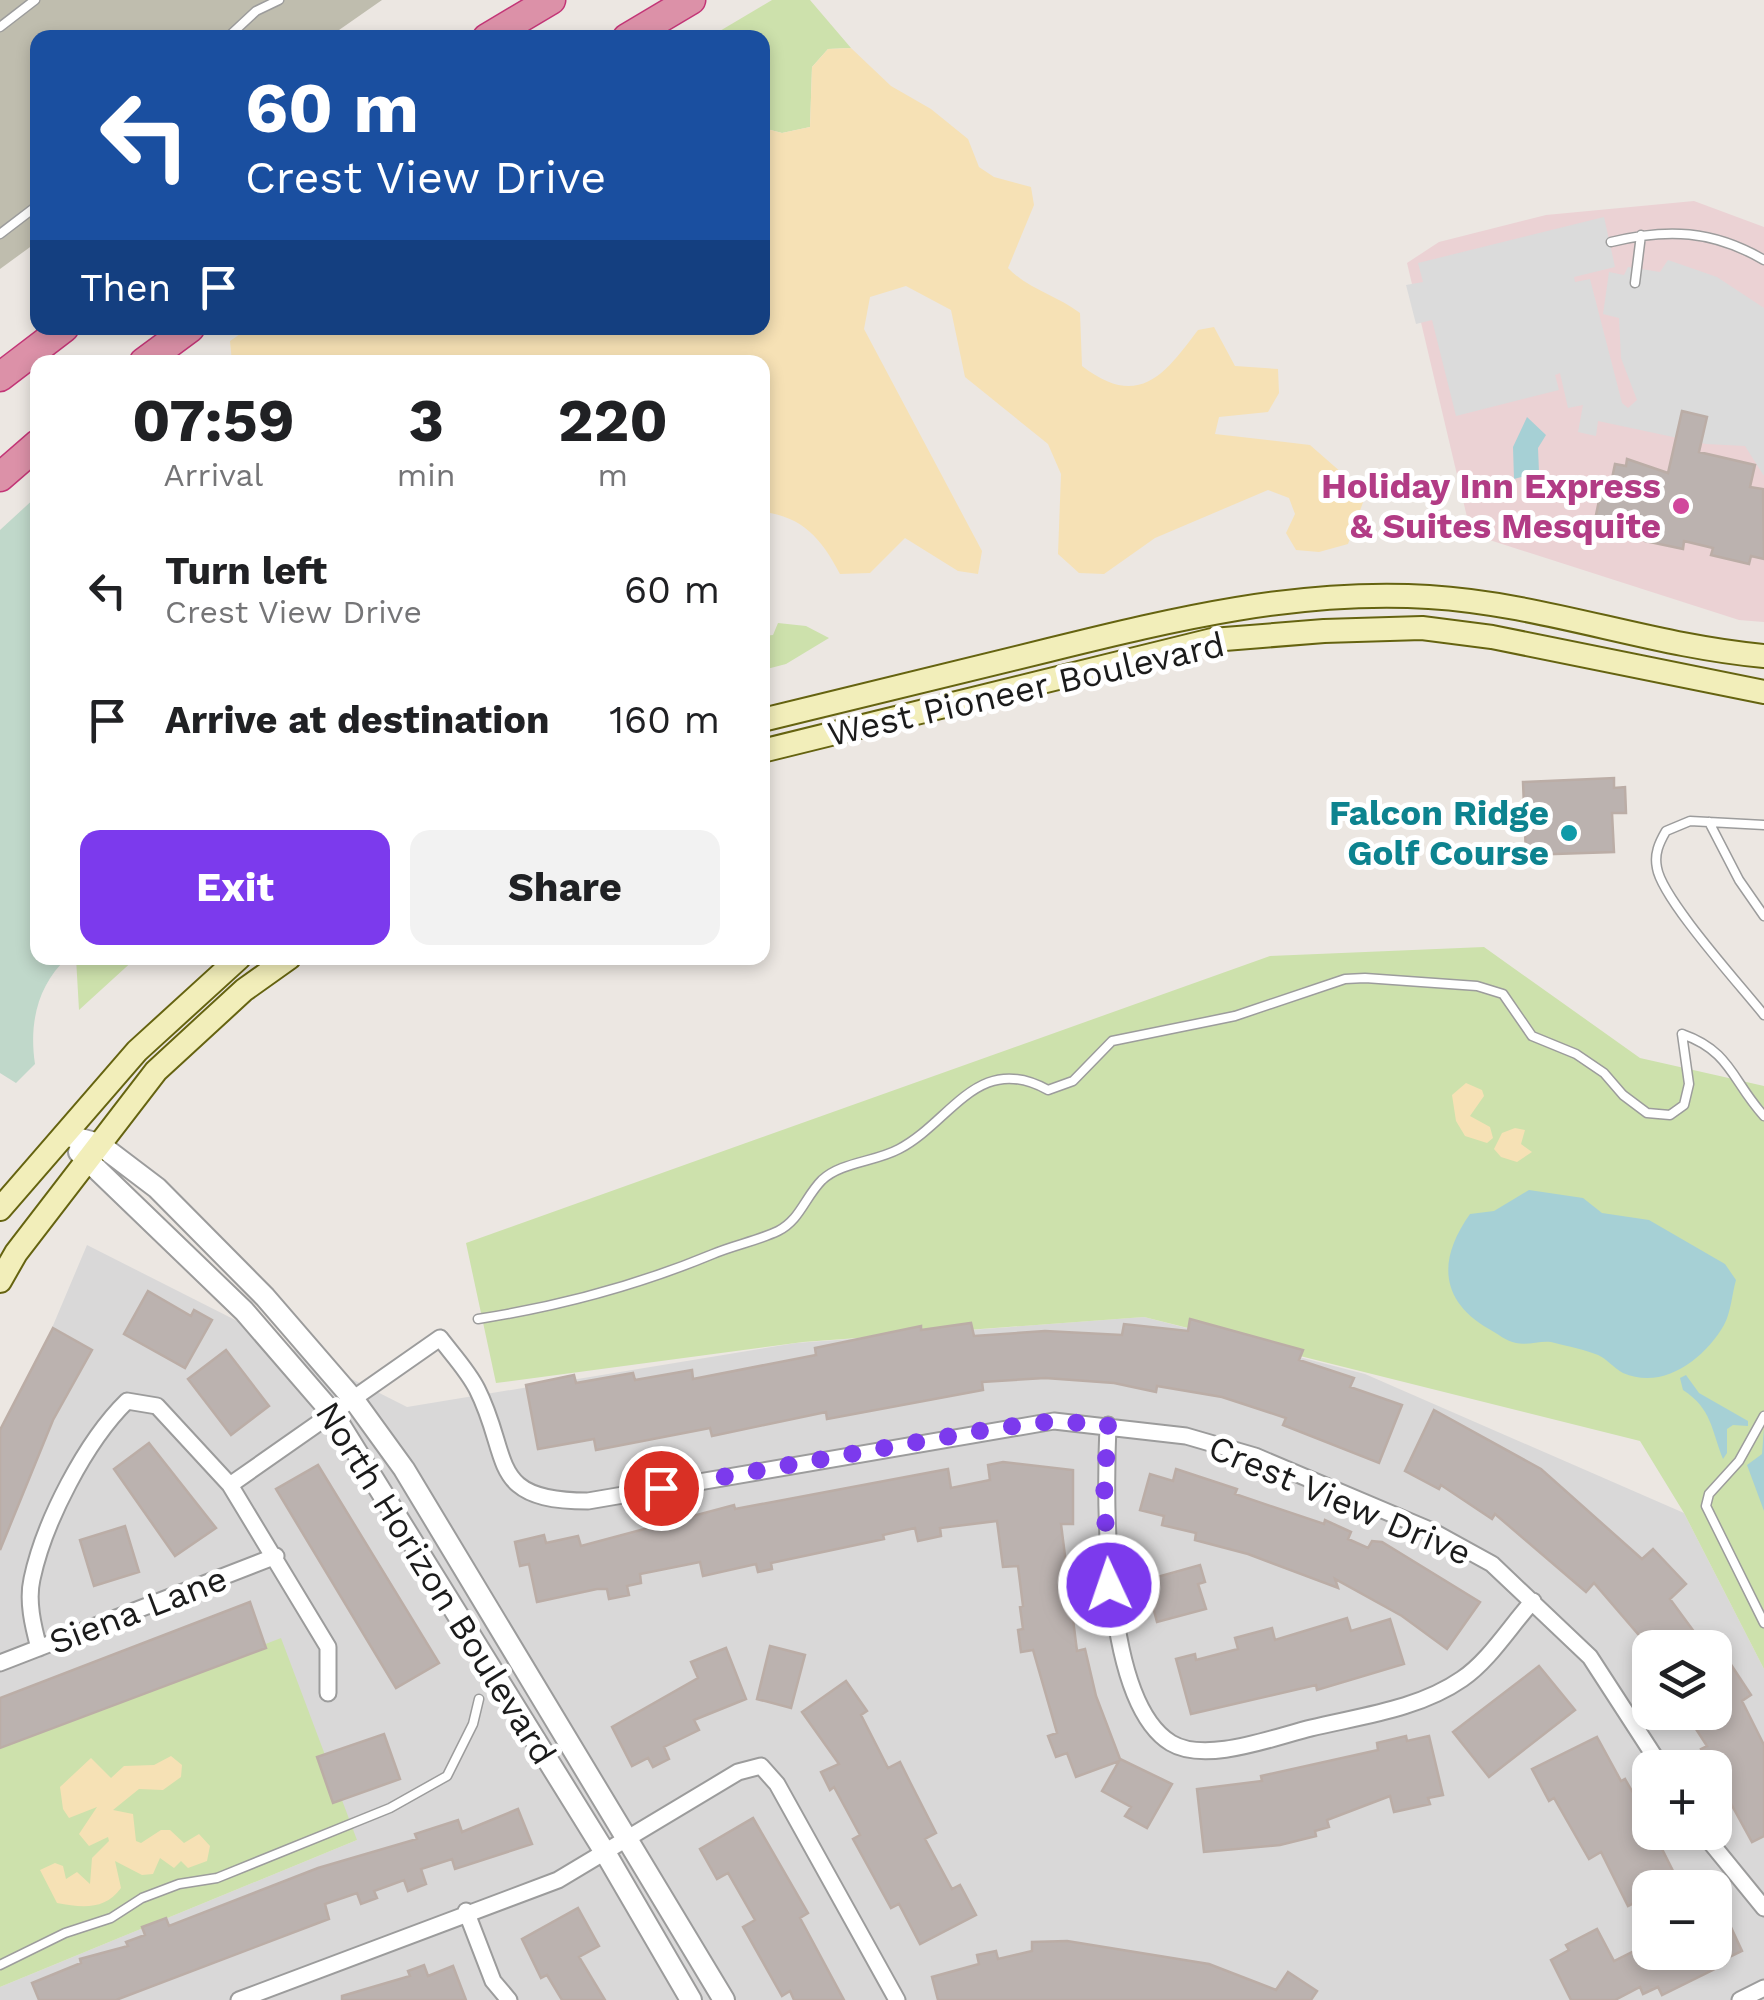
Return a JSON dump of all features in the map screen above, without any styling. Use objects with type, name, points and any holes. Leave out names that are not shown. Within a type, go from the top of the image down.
[{"type":"highway","points":[[500,30],[550,0]]},
{"type":"highway","points":[[640,30],[691,0]]},
{"type":"highway","points":[[0,377],[55,335]]},
{"type":"highway","points":[[153,355],[181,335]]},
{"type":"highway","points":[[0,477],[30,451]]},
{"type":"main road","name":"West Pioneer Boulevard","points":[[770,718],[1213,610],[1324,596],[1428,597],[1504,605],[1577,618],[1678,644],[1764,656]]},
{"type":"main road","name":"West Pioneer Boulevard","points":[[770,750],[1212,640],[1324,631],[1422,628],[1492,636],[1764,692]]},
{"type":"main road","points":[[0,1209],[138,1052],[231,965]]},
{"type":"main road","points":[[0,1280],[156,1071],[244,990],[280,965]]},
{"type":"street","name":"North Horizon Boulevard","points":[[65,1134],[156,1188],[264,1297],[354,1400],[404,1469],[724,2000]]},
{"type":"street","name":"North Horizon Boulevard","points":[[93,1153],[244,1311],[334,1414],[606,1854],[691,2000]]},
{"type":"street","name":"Crest View Drive","points":[[230,1485],[440,1338],[477,1389],[498,1454],[518,1487],[550,1501],[588,1501],[1054,1421],[1186,1436],[1256,1456],[1432,1531],[1492,1564],[1590,1657],[1650,1750]]},
{"type":"street","points":[[38,1648],[31,1617],[31,1580],[65,1494],[104,1424],[127,1401],[157,1406],[230,1485],[328,1647],[328,1693]]},
{"type":"street","points":[[1108,1425],[1104,1497],[1109,1585],[1125,1660],[1146,1717],[1172,1744],[1215,1752],[1426,1700],[1465,1678],[1533,1600]]},
{"type":"street","name":"Siena Lane","points":[[0,1663],[276,1556]]},
{"type":"street","points":[[239,2000],[466,1910],[558,1880],[738,1772],[762,1766],[777,1784],[897,2000]]},
{"type":"street","points":[[1717,1850],[1764,1908]]},
{"type":"street","points":[[466,1910],[494,1981],[508,2000]]},
{"type":"street","points":[[1740,2000],[1764,1988]]},
{"type":"lane","points":[[0,27],[35,0]]},
{"type":"lane","points":[[236,30],[256,11],[279,0]]},
{"type":"lane","points":[[0,234],[30,211]]},
{"type":"lane","points":[[1611,242],[1641,234],[1694,232],[1764,260]]},
{"type":"lane","points":[[1635,283],[1641,234]]},
{"type":"lane","points":[[1764,825],[1690,821],[1666,831],[1656,850],[1657,872],[1670,896],[1764,1015]]},
{"type":"lane","points":[[1709,822],[1739,880],[1764,916]]},
{"type":"lane","points":[[478,1318],[615,1292],[774,1234],[797,1217],[820,1182],[832,1172],[902,1148],[960,1098],[986,1083],[1026,1078],[1048,1090],[1073,1081],[1112,1041],[1236,1016],[1345,979],[1477,986],[1503,994],[1532,1036],[1576,1054],[1604,1072],[1622,1096],[1647,1113],[1670,1114],[1684,1105],[1690,1084],[1682,1034],[1709,1043],[1731,1066],[1764,1116]]},
{"type":"lane","points":[[1764,1416],[1740,1461],[1709,1494],[1706,1506],[1764,1622]]},
{"type":"lane","points":[[0,1966],[65,1933],[110,1918],[142,1898],[179,1884],[217,1878],[390,1808],[447,1776],[473,1724],[479,1699]]},
{"type":"shaded area","points":[[0,0],[382,0],[339,30],[30,30],[30,247],[0,269]]},
{"type":"shaded area","points":[[1694,201],[1764,227],[1764,622],[1739,620],[1471,534],[1407,263],[1439,242],[1546,215]]},
{"type":"shaded area","points":[[1604,217],[1615,267],[1574,277],[1575,282],[1590,279],[1622,403],[1628,408],[1637,400],[1621,358],[1619,318],[1603,314],[1609,272],[1624,275],[1628,267],[1660,272],[1668,260],[1717,277],[1764,308],[1764,476],[1745,446],[1706,444],[1598,421],[1596,436],[1578,432],[1583,405],[1568,408],[1560,373],[1555,375],[1559,390],[1456,416],[1432,320],[1416,324],[1406,285],[1423,282],[1418,263]]},
{"type":"shaded area","points":[[87,1245],[407,1407],[796,1343],[1144,1317],[1365,1374],[1684,1513],[1764,1669],[1764,2000],[0,2000],[0,1987],[357,1840],[0,1746],[0,1451]]},
{"type":"green space","points":[[772,0],[810,0],[851,48],[828,49],[812,67],[810,127],[782,133],[770,130],[770,30],[721,30]]},
{"type":"green space","points":[[30,502],[30,965],[61,965],[38,1006],[33,1034],[35,1064],[16,1083],[0,1073],[0,530]]},
{"type":"green space","points":[[778,623],[806,626],[829,638],[786,664],[770,668]]},
{"type":"green space","name":"Falcon Ridge Golf Course","points":[[1484,947],[1640,1058],[1764,1086],[1764,1669],[1684,1513],[1640,1441],[1144,1317],[803,1342],[496,1383],[466,1243],[1270,956]]},
{"type":"green space","points":[[76,965],[128,965],[79,1010]]},
{"type":"green space","points":[[281,1638],[357,1840],[0,1987],[0,1746]]},
{"type":"sand","points":[[851,48],[891,86],[931,109],[968,139],[979,167],[994,177],[1031,187],[1034,205],[1008,268],[1080,313],[1082,366],[1102,379],[1135,386],[1162,372],[1198,330],[1214,327],[1235,366],[1278,369],[1279,393],[1268,412],[1219,417],[1215,434],[1310,445],[1366,494],[1348,544],[1319,552],[1296,550],[1286,533],[1295,514],[1289,498],[1268,490],[1155,538],[1104,574],[1079,573],[1058,554],[1061,474],[1048,444],[965,377],[951,310],[906,286],[870,297],[864,329],[982,551],[978,574],[958,571],[905,538],[870,573],[840,574],[809,531],[770,514],[770,355],[231,355],[230,341],[239,335],[770,335],[770,130],[782,133],[810,127],[812,67],[828,49]]},
{"type":"sand","points":[[1466,1083],[1482,1090],[1484,1096],[1470,1116],[1490,1127],[1493,1138],[1487,1143],[1465,1136],[1456,1121],[1452,1095]]},
{"type":"sand","points":[[1515,1128],[1525,1130],[1521,1144],[1532,1152],[1517,1162],[1501,1157],[1494,1149],[1502,1133]]},
{"type":"sand","points":[[171,1756],[182,1765],[181,1777],[163,1790],[139,1789],[113,1810],[133,1814],[136,1841],[141,1843],[161,1830],[170,1830],[184,1843],[199,1834],[210,1846],[207,1861],[188,1868],[181,1861],[174,1868],[160,1858],[153,1874],[142,1875],[115,1861],[121,1888],[115,1895],[101,1904],[57,1903],[40,1870],[55,1863],[63,1866],[66,1879],[77,1872],[90,1884],[92,1858],[109,1841],[108,1837],[89,1846],[79,1834],[97,1807],[69,1818],[63,1809],[60,1787],[91,1758],[111,1778],[124,1766],[154,1765]]},
{"type":"water","points":[[1527,417],[1546,435],[1538,448],[1539,472],[1514,479],[1513,447]]},
{"type":"water","points":[[1529,1190],[1583,1198],[1602,1213],[1649,1220],[1725,1264],[1736,1280],[1726,1320],[1706,1349],[1668,1374],[1638,1377],[1582,1350],[1551,1342],[1512,1342],[1473,1318],[1453,1292],[1449,1278],[1452,1247],[1470,1214],[1494,1211]]},
{"type":"water","points":[[1686,1375],[1699,1393],[1748,1421],[1748,1426],[1733,1425],[1727,1429],[1727,1453],[1723,1459],[1705,1412],[1683,1390],[1680,1378]]},
{"type":"water","points":[[1764,1428],[1764,1511],[1747,1465],[1762,1454]]},
{"type":"building","name":"Holiday Inn Express & Suites Mesquite","points":[[1682,411],[1707,417],[1699,452],[1755,465],[1750,487],[1763,489],[1764,559],[1751,556],[1749,564],[1711,555],[1713,548],[1684,541],[1683,549],[1645,541],[1646,532],[1602,522],[1602,517],[1596,515],[1602,486],[1610,488],[1615,464],[1626,466],[1627,459],[1668,473]]},
{"type":"building","name":"Falcon Ridge Golf Course","points":[[1614,778],[1614,788],[1625,787],[1626,813],[1612,813],[1614,852],[1526,855],[1523,782]]},
{"type":"building","points":[[148,1291],[191,1316],[194,1310],[212,1320],[185,1368],[124,1334]]},
{"type":"building","points":[[1190,1319],[1303,1350],[1299,1360],[1354,1378],[1350,1387],[1402,1405],[1379,1463],[1283,1425],[1286,1418],[1222,1397],[1157,1386],[1156,1392],[1114,1383],[1045,1378],[982,1382],[983,1390],[827,1419],[826,1412],[712,1436],[710,1428],[596,1450],[594,1439],[538,1449],[526,1385],[574,1375],[576,1383],[633,1373],[635,1380],[692,1370],[693,1379],[816,1355],[815,1348],[921,1326],[921,1330],[971,1323],[974,1336],[1045,1331],[1122,1335],[1124,1324],[1188,1331]]},
{"type":"building","points":[[53,1328],[92,1350],[53,1420],[0,1550],[0,1430]]},
{"type":"building","points":[[226,1350],[269,1406],[231,1435],[188,1379]]},
{"type":"building","points":[[1434,1410],[1541,1469],[1642,1559],[1653,1549],[1686,1584],[1670,1599],[1693,1630],[1634,1630],[1594,1583],[1586,1592],[1495,1514],[1492,1519],[1441,1485],[1439,1489],[1405,1471]]},
{"type":"building","points":[[149,1443],[216,1528],[175,1556],[114,1469]]},
{"type":"building","points":[[1003,1462],[1073,1470],[1073,1524],[1061,1524],[1077,1651],[1085,1649],[1096,1696],[1120,1759],[1172,1784],[1147,1828],[1125,1816],[1131,1807],[1102,1791],[1119,1761],[1076,1777],[1067,1753],[1056,1757],[1048,1736],[1057,1733],[1033,1650],[1021,1652],[1018,1630],[1023,1629],[1023,1606],[1018,1566],[1003,1567],[997,1521],[940,1528],[941,1536],[918,1541],[915,1528],[883,1535],[884,1539],[771,1563],[772,1569],[758,1572],[756,1564],[703,1576],[700,1562],[640,1574],[641,1583],[627,1586],[629,1595],[609,1599],[607,1589],[597,1589],[537,1602],[529,1564],[520,1566],[515,1542],[544,1535],[546,1543],[578,1536],[581,1546],[734,1505],[735,1509],[948,1469],[951,1488],[990,1480],[988,1465]]},
{"type":"building","points":[[318,1465],[439,1663],[396,1688],[276,1489]]},
{"type":"building","points":[[1176,1469],[1237,1489],[1235,1494],[1324,1524],[1325,1520],[1351,1532],[1348,1539],[1368,1548],[1372,1541],[1382,1542],[1480,1602],[1447,1649],[1402,1616],[1335,1579],[1338,1588],[1248,1554],[1195,1540],[1196,1533],[1162,1525],[1164,1516],[1140,1510],[1150,1474],[1173,1481]]},
{"type":"building","points":[[125,1526],[139,1572],[94,1586],[80,1540]]},
{"type":"building","points":[[1200,1565],[1205,1582],[1198,1584],[1206,1609],[1157,1622],[1146,1580]]},
{"type":"building","points":[[250,1602],[266,1648],[0,1748],[0,1698]]},
{"type":"building","points":[[1347,1618],[1351,1631],[1390,1619],[1404,1664],[1317,1690],[1316,1685],[1191,1714],[1176,1659],[1195,1654],[1196,1660],[1238,1649],[1235,1638],[1272,1628],[1275,1640]]},
{"type":"building","points":[[770,1646],[805,1655],[791,1708],[757,1699]]},
{"type":"building","points":[[726,1648],[746,1699],[694,1720],[699,1730],[664,1747],[669,1759],[653,1767],[648,1758],[632,1766],[612,1727],[698,1678],[691,1662]]},
{"type":"building","points":[[1539,1666],[1575,1710],[1489,1777],[1453,1732]]},
{"type":"building","points":[[1732,1666],[1751,1695],[1742,1701],[1764,1745],[1764,1836],[1752,1842],[1732,1806],[1732,1750],[1702,1750],[1707,1746],[1697,1730],[1732,1730]]},
{"type":"building","points":[[846,1681],[867,1711],[861,1715],[888,1768],[900,1762],[936,1833],[925,1839],[952,1889],[960,1885],[976,1915],[920,1944],[899,1904],[891,1908],[853,1839],[860,1835],[834,1787],[830,1790],[821,1772],[839,1764],[802,1712]]},
{"type":"building","points":[[384,1734],[400,1779],[333,1803],[317,1757]]},
{"type":"building","points":[[1406,1736],[1407,1741],[1429,1736],[1443,1795],[1428,1798],[1430,1804],[1394,1812],[1390,1796],[1327,1820],[1329,1827],[1315,1831],[1316,1836],[1280,1845],[1204,1852],[1197,1789],[1262,1781],[1261,1776],[1378,1750],[1377,1743]]},
{"type":"building","points":[[1597,1737],[1621,1781],[1625,1779],[1632,1791],[1632,1850],[1662,1850],[1672,1870],[1632,1870],[1632,1904],[1628,1906],[1601,1852],[1589,1859],[1554,1798],[1549,1801],[1532,1769]]},
{"type":"building","points":[[518,1809],[532,1844],[455,1869],[452,1859],[421,1869],[426,1884],[408,1891],[404,1880],[374,1891],[377,1898],[361,1904],[357,1893],[325,1904],[329,1919],[116,2000],[39,2000],[32,1983],[81,1963],[80,1959],[128,1946],[126,1942],[145,1935],[142,1927],[166,1918],[169,1926],[318,1868],[417,1839],[415,1834],[458,1820],[462,1832]]},
{"type":"building","points":[[753,1818],[808,1913],[800,1918],[844,2000],[794,2000],[790,1991],[782,1996],[743,1927],[755,1920],[728,1873],[717,1879],[700,1849]]},
{"type":"building","points":[[578,1908],[599,1946],[579,1957],[605,2000],[562,2000],[547,1975],[541,1978],[522,1939]]},
{"type":"building","points":[[1597,1929],[1614,1961],[1632,1952],[1632,1970],[1713,1970],[1662,1995],[1658,1987],[1643,1994],[1640,1987],[1615,2000],[1571,2000],[1551,1960],[1569,1950],[1566,1945]]},
{"type":"building","points":[[1732,1930],[1742,1951],[1732,1956]]},
{"type":"building","points":[[1067,1941],[1209,1964],[1276,1990],[1288,1972],[1317,1991],[1311,2000],[938,2000],[932,1977],[979,1964],[977,1955],[996,1951],[998,1959],[1032,1951],[1032,1942]]},
{"type":"building","points":[[424,1965],[428,1976],[453,1966],[466,2000],[342,2000],[342,1996],[410,1976],[408,1971]]},
{"type":"place","name":"Holiday Inn Express & Suites Mesquite","points":[[1681,506]]},
{"type":"place","name":"Falcon Ridge Golf Course","points":[[1569,833]]},
{"type":"route","points":[[661,1488],[990,1429],[1054,1421],[1108,1425],[1104,1497],[1109,1585]]}]
